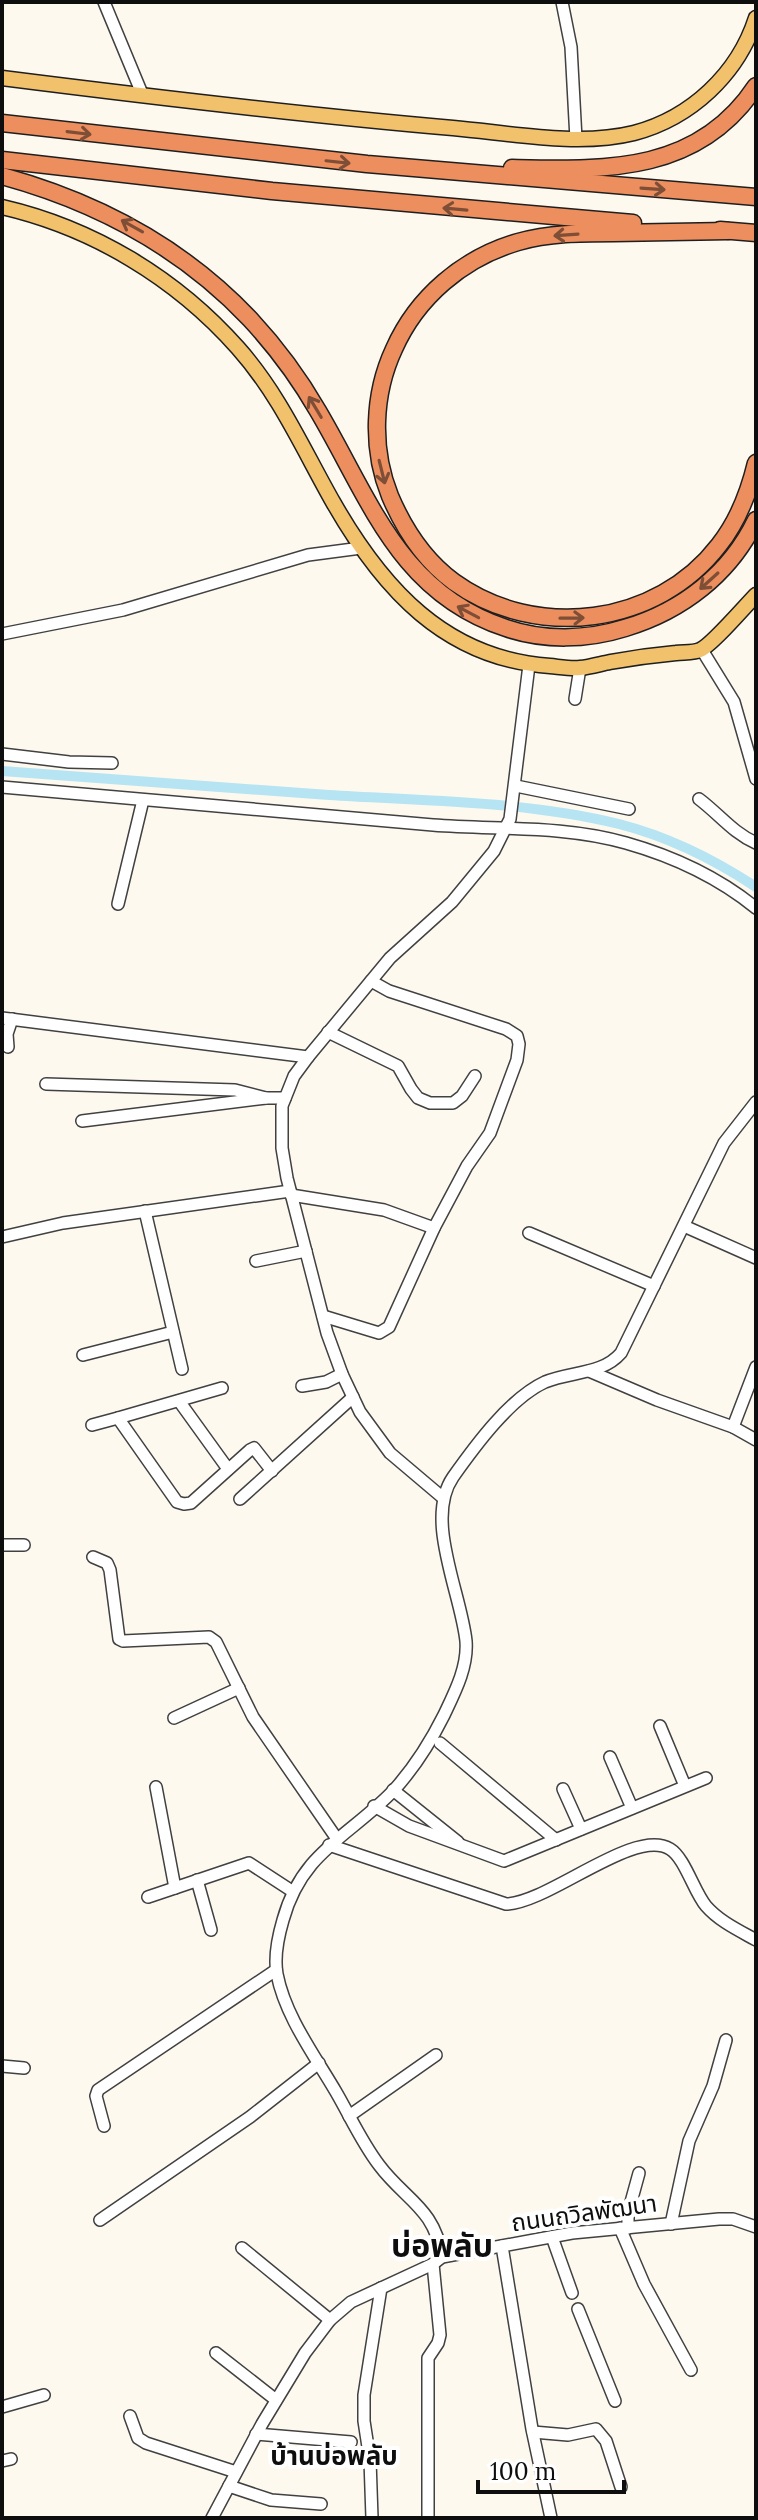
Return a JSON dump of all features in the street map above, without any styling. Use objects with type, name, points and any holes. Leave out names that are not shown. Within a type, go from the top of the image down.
[{"type":"highway","points":[[367,164],[563,169],[638,164],[678,151],[708,134],[737,110],[756,86]]},
{"type":"highway","points":[[2,123],[367,164],[756,197]]},
{"type":"highway","points":[[2,160],[364,200],[756,233]]},
{"type":"highway","points":[[2,176],[67,197],[120,220],[170,250],[230,300],[268,339],[303,387],[376,518],[401,555],[449,601],[492,624],[537,636],[561,638],[590,636],[639,624],[678,606],[709,582],[732,559],[756,520]]},
{"type":"highway","points":[[728,231],[539,237],[494,251],[460,268],[424,301],[397,342],[383,382],[377,443],[382,472],[394,505],[414,542],[430,561],[477,596],[531,616],[566,619],[598,617],[631,608],[682,582],[720,545],[744,502],[756,463]]},
{"type":"main road","points":[[2,78],[143,96],[601,139],[635,132],[684,111],[704,96],[727,72],[745,44],[756,18]]},
{"type":"main road","points":[[2,207],[61,224],[102,242],[157,276],[207,316],[252,364],[279,403],[332,501],[361,548],[392,589],[438,627],[477,650],[529,665],[580,668],[702,650],[756,595]]},
{"type":"street","points":[[104,2],[143,96]]},
{"type":"street","points":[[562,2],[571,47],[576,139]]},
{"type":"street","points":[[2,634],[123,610],[308,555],[361,548]]},
{"type":"street","points":[[702,650],[734,702],[756,779]]},
{"type":"street","points":[[442,1497],[390,1453],[372,1430],[342,1374],[323,1316],[291,1193],[282,1148],[281,1122],[285,1098],[294,1076],[308,1057],[371,981],[470,881],[494,851],[508,824],[515,790],[529,665]]},
{"type":"street","points":[[575,699],[580,668]]},
{"type":"street","points":[[2,754],[69,762],[112,763]]},
{"type":"street","points":[[2,787],[143,800],[508,824],[560,832],[627,843],[699,872],[756,908]]},
{"type":"street","points":[[515,790],[629,809]]},
{"type":"street","points":[[699,799],[734,832],[756,843]]},
{"type":"street","points":[[118,904],[143,800]]},
{"type":"street","points":[[323,1316],[384,1332],[467,1166],[490,1133],[514,1071],[519,1044],[517,1036],[506,1029],[389,991],[371,981]]},
{"type":"street","points":[[8,1047],[7,1018],[308,1057]]},
{"type":"street","points":[[328,1032],[398,1066],[418,1098],[430,1103],[453,1103],[462,1096],[475,1076]]},
{"type":"street","points":[[46,1084],[235,1090],[266,1098]]},
{"type":"street","points":[[82,1121],[285,1098]]},
{"type":"street","points":[[428,2518],[428,2358],[440,2335],[436,2228],[378,2165],[290,2011],[276,1970],[280,1930],[292,1891],[302,1874],[333,1842],[393,1790],[419,1758],[443,1717],[464,1670],[466,1642],[443,1529],[442,1497],[452,1479],[494,1425],[525,1394],[545,1382],[612,1364],[621,1353],[724,1143],[755,1104]]},
{"type":"street","points":[[2,1237],[63,1223],[291,1193],[384,1210],[434,1228]]},
{"type":"street","points":[[145,1211],[182,1369]]},
{"type":"street","points":[[684,1226],[756,1258]]},
{"type":"street","points":[[529,1233],[654,1286]]},
{"type":"street","points":[[256,1261],[306,1251]]},
{"type":"street","points":[[83,1355],[173,1332]]},
{"type":"street","points":[[733,1427],[756,1367]]},
{"type":"street","points":[[589,1371],[733,1427],[756,1440]]},
{"type":"street","points":[[302,1386],[326,1382],[342,1374]]},
{"type":"street","points":[[92,1425],[222,1388]]},
{"type":"street","points":[[240,1499],[353,1397]]},
{"type":"street","points":[[179,1401],[228,1469]]},
{"type":"street","points":[[118,1418],[177,1502],[191,1503],[254,1448],[272,1471]]},
{"type":"street","points":[[2,1545],[24,1545]]},
{"type":"street","points":[[93,1557],[102,1559],[110,1570],[119,1639],[212,1638],[253,1717],[333,1842],[506,1904],[526,1900],[616,1856],[640,1847],[661,1845],[675,1852],[704,1904],[718,1918],[756,1940]]},
{"type":"street","points":[[174,1718],[239,1688]]},
{"type":"street","points":[[660,1726],[685,1786]]},
{"type":"street","points":[[440,1743],[556,1840]]},
{"type":"street","points":[[610,1757],[632,1808]]},
{"type":"street","points":[[393,1790],[460,1843],[504,1861],[706,1778]]},
{"type":"street","points":[[156,1787],[175,1888]]},
{"type":"street","points":[[563,1789],[581,1829]]},
{"type":"street","points":[[374,1806],[446,1842],[460,1843]]},
{"type":"street","points":[[148,1897],[249,1863],[292,1891]]},
{"type":"street","points":[[197,1880],[211,1930]]},
{"type":"street","points":[[104,2126],[96,2096],[98,2090],[276,1970]]},
{"type":"street","points":[[671,2224],[689,2141],[713,2086],[726,2040]]},
{"type":"street","points":[[349,2116],[436,2055]]},
{"type":"street","points":[[100,2220],[250,2117],[319,2063]]},
{"type":"street","points":[[2,2066],[24,2068]]},
{"type":"street","points":[[639,2173],[624,2228],[644,2284],[691,2370]]},
{"type":"street","name":"ถนนถวิลพัฒนา","points":[[212,2518],[256,2434],[305,2353],[330,2320],[351,2302],[437,2260],[502,2246],[624,2228],[733,2219],[756,2227]]},
{"type":"street","points":[[552,2237],[572,2293]]},
{"type":"street","points":[[502,2246],[533,2432],[551,2518]]},
{"type":"street","points":[[242,2248],[330,2320]]},
{"type":"street","points":[[372,2518],[364,2395],[381,2288]]},
{"type":"street","points":[[578,2309],[615,2401]]},
{"type":"street","points":[[216,2353],[276,2400]]},
{"type":"street","points":[[2,2407],[44,2395]]},
{"type":"street","points":[[130,2416],[138,2438],[146,2443],[236,2472]]},
{"type":"street","points":[[533,2432],[568,2435],[596,2429],[606,2441],[621,2487]]},
{"type":"street","points":[[256,2434],[351,2442]]},
{"type":"street","points":[[229,2486],[271,2500],[321,2504]]},
{"type":"waterway","points":[[2,771],[475,803],[584,816],[672,842],[724,867],[756,887]]},
{"type":"district","name":"บ่อพลับ","points":[[442,2245]]},
{"type":"district","name":"บ้านบ่อพลับ","points":[[334,2455]]}]
